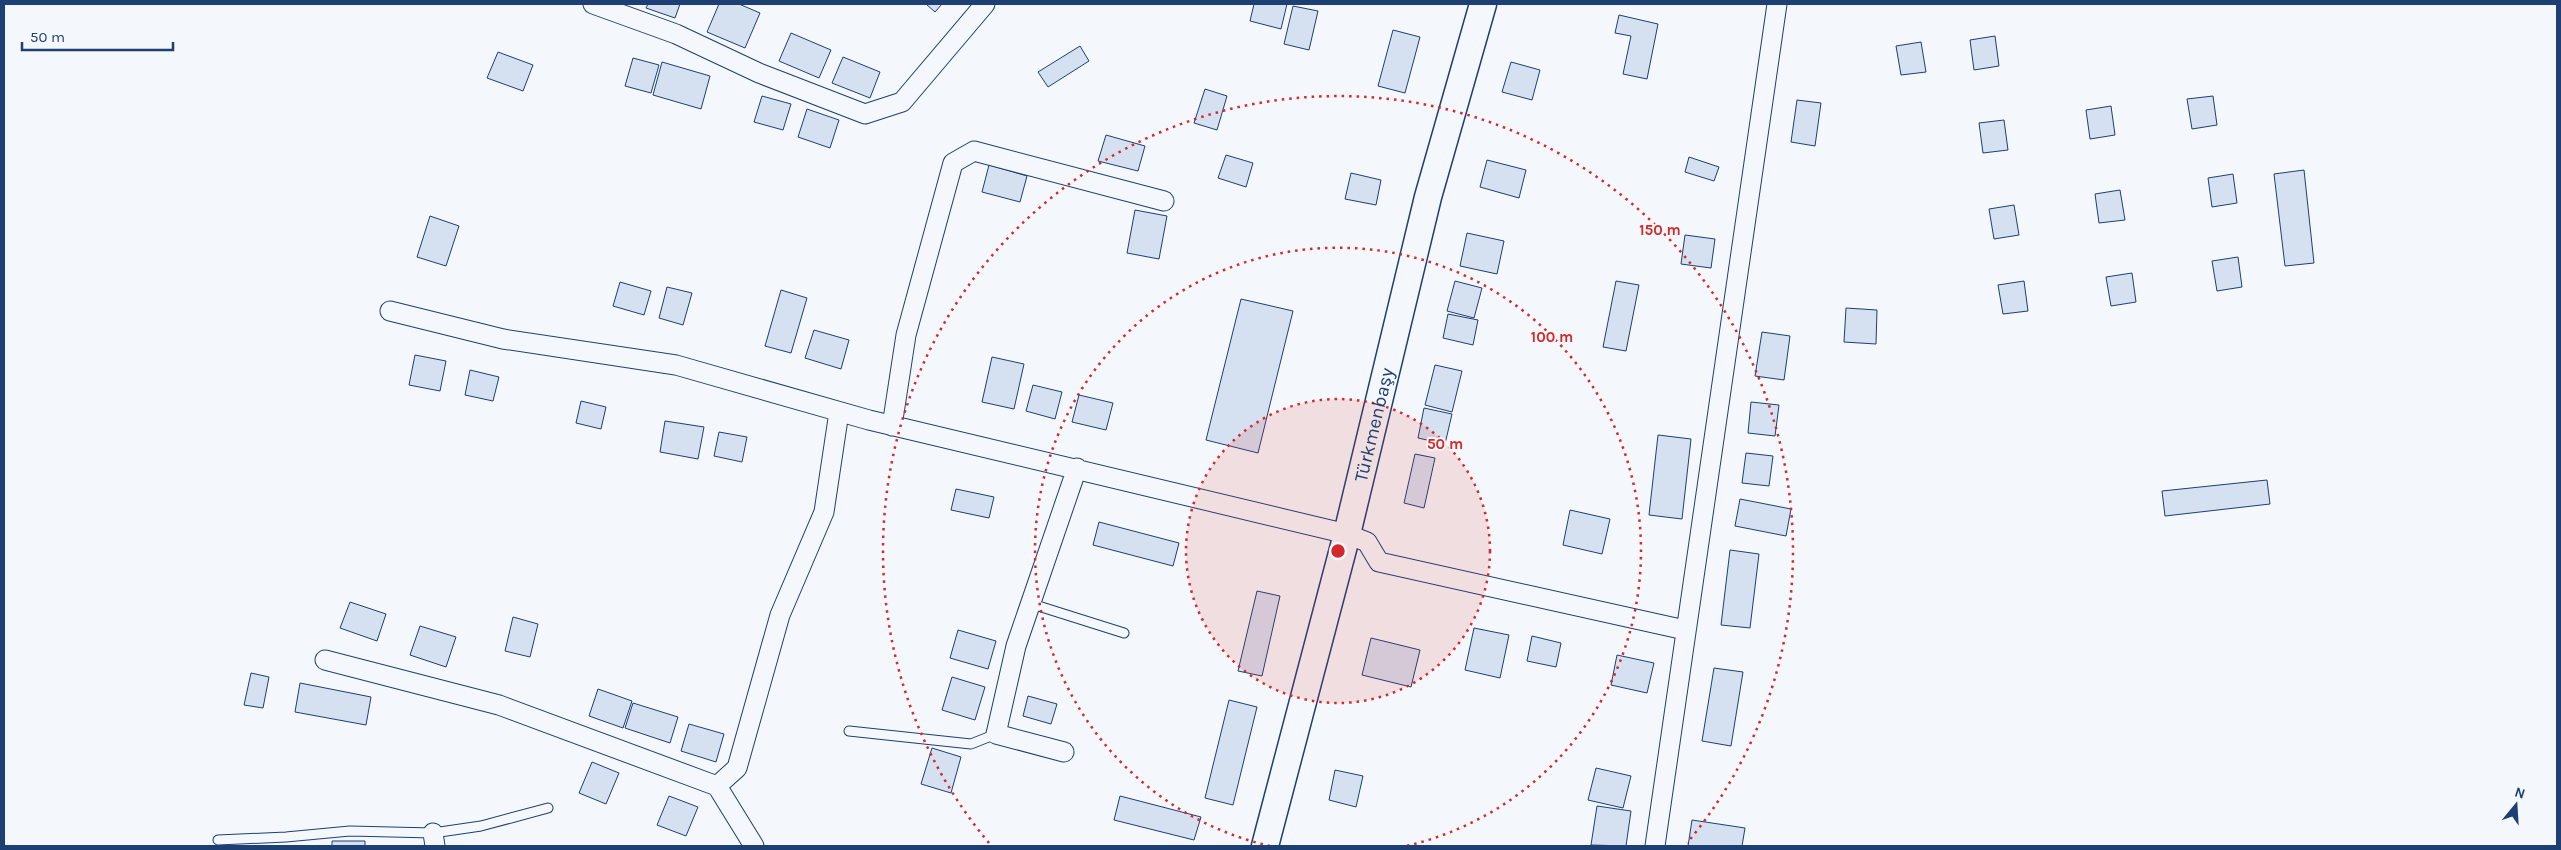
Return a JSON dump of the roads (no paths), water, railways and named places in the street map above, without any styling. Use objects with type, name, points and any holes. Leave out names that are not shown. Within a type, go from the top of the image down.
[{"type":"street","points":[[592,4],[676,34],[759,73],[865,114],[902,102],[985,4]]},
{"type":"street","name":"Türkmenbaşy","points":[[1265,846],[1347,534],[1428,197],[1483,4]]},
{"type":"street","points":[[1655,846],[1777,4]]},
{"type":"street","points":[[892,426],[906,335],[953,163],[974,151],[1164,201]]},
{"type":"street","points":[[390,311],[503,339],[676,365],[892,426],[1076,468],[1347,534],[1367,542],[1379,562],[1685,630]]},
{"type":"street","points":[[717,786],[737,768],[780,615],[824,512],[840,412]]},
{"type":"street","points":[[1064,752],[996,734],[1016,646],[1032,604],[1044,560],[1076,468]]},
{"type":"street","points":[[324,660],[499,705],[717,786],[754,846]]},
{"type":"lane","points":[[1032,604],[1124,633]]},
{"type":"lane","points":[[849,731],[971,744],[996,734]]},
{"type":"lane","points":[[218,840],[286,837],[350,831],[434,840],[548,808]]}]
